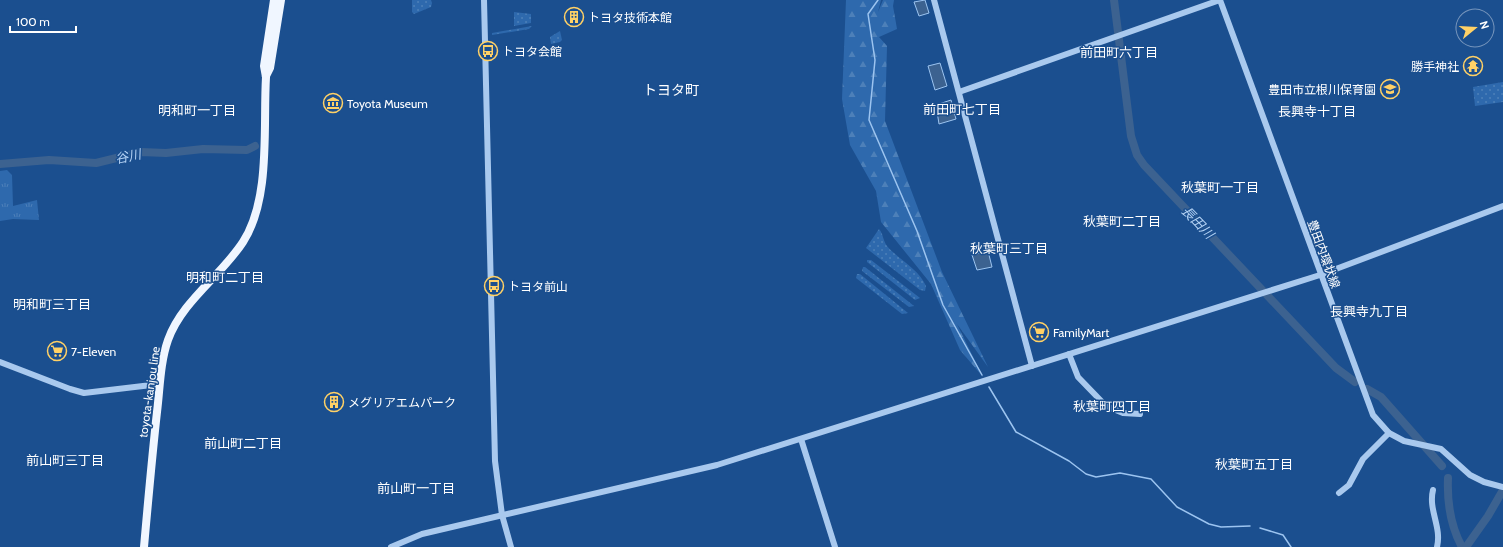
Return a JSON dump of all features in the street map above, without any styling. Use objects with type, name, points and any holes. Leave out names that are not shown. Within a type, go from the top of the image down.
[{"type":"main road","name":"toyota-kanjou line","points":[[144,547],[164,352],[174,329],[189,306],[243,242],[258,205],[261,189],[266,76],[264,66],[274,0]]},
{"type":"main road","name":"toyota-kanjou line","points":[[266,76],[270,68],[281,0]]},
{"type":"street","points":[[484,0],[494,431],[497,484],[502,515],[511,547]]},
{"type":"street","points":[[934,0],[1032,366]]},
{"type":"street","points":[[959,92],[1220,0]]},
{"type":"street","name":"豊田内環状線","points":[[1220,0],[1320,275],[1373,415],[1388,434],[1404,441],[1441,449],[1470,475],[1484,482],[1503,487]]},
{"type":"street","points":[[391,547],[422,534],[717,465],[1320,275],[1503,206]]},
{"type":"street","points":[[1069,354],[1078,377],[1106,406],[1123,413],[1140,414]]},
{"type":"street","points":[[0,362],[84,393],[160,384]]},
{"type":"street","points":[[1339,493],[1349,485],[1363,459],[1388,434]]},
{"type":"street","points":[[801,439],[835,547]]},
{"type":"street","points":[[1433,490],[1432,507],[1439,533],[1437,547]]},
{"type":"green space","points":[[412,0],[431,0],[431,7],[414,14],[412,12]]},
{"type":"green space","points":[[846,0],[881,0],[878,12],[883,0],[894,0],[893,6],[897,29],[879,37],[887,46],[885,121],[942,272],[988,367],[957,324],[983,377],[960,350],[931,284],[881,222],[876,191],[850,145],[842,99]]},
{"type":"green space","points":[[514,12],[531,14],[531,23],[514,26]]},
{"type":"green space","points":[[532,26],[529,29],[492,35],[492,33]]},
{"type":"green space","points":[[560,31],[562,40],[551,44],[550,37]]},
{"type":"green space","points":[[1503,82],[1503,102],[1475,106],[1473,87]]},
{"type":"green space","points":[[7,170],[12,175],[13,206],[37,200],[39,220],[13,219],[0,221],[0,171]]},
{"type":"green space","points":[[879,229],[887,246],[923,280],[926,286],[925,291],[920,290],[866,248]]},
{"type":"green space","points":[[867,260],[871,260],[920,298],[915,300],[867,262]]},
{"type":"green space","points":[[863,267],[865,267],[914,306],[909,307],[862,271]]},
{"type":"green space","points":[[857,274],[860,274],[908,313],[902,314],[856,278]]},
{"type":"shaded area","points":[[925,0],[929,13],[919,16],[914,2]]},
{"type":"shaded area","points":[[940,63],[947,86],[935,90],[928,66]]},
{"type":"shaded area","points":[[951,100],[956,119],[939,124],[936,105]]},
{"type":"shaded area","points":[[988,251],[992,267],[977,270],[972,255]]},
{"type":"waterway","points":[[878,0],[868,14],[875,60],[869,120],[917,231],[943,305],[982,375]]},
{"type":"waterway","name":"長田川","points":[[1114,0],[1131,136],[1137,155],[1144,165],[1336,368],[1355,382]]},
{"type":"waterway","name":"谷川","points":[[0,164],[49,160],[96,163],[141,152],[166,153],[203,149],[247,150],[255,146]]},
{"type":"waterway","points":[[989,387],[1016,432],[1069,461],[1086,474],[1096,477],[1120,473],[1151,479],[1177,507],[1209,524],[1221,527],[1250,526]]},
{"type":"waterway","name":"長田川","points":[[1367,389],[1381,397],[1442,466]]},
{"type":"waterway","name":"長田川","points":[[1448,478],[1450,513],[1462,547]]},
{"type":"waterway","points":[[1466,547],[1488,516],[1503,490]]},
{"type":"waterway","points":[[1260,528],[1283,535],[1291,547]]},
{"type":"place","name":"トヨタ技術本館","points":[[574,17]]},
{"type":"place","name":"トヨタ会館","points":[[488,51]]},
{"type":"place","name":"勝手神社","points":[[1473,66]]},
{"type":"place","name":"豊田市立根川保育園","points":[[1390,89]]},
{"type":"place","name":"Toyota Museum","points":[[333,103]]},
{"type":"place","name":"トヨタ前山","points":[[494,286]]},
{"type":"place","name":"FamilyMart","points":[[1039,332]]},
{"type":"place","name":"7-Eleven","points":[[57,351]]},
{"type":"place","name":"メグリアエムパーク","points":[[334,402]]},
{"type":"district","name":"前田町六丁目","points":[[1119,52]]},
{"type":"district","name":"トヨタ町","points":[[671,90]]},
{"type":"district","name":"前田町七丁目","points":[[962,109]]},
{"type":"district","name":"明和町一丁目","points":[[197,110]]},
{"type":"district","name":"長興寺十丁目","points":[[1317,111]]},
{"type":"district","name":"秋葉町一丁目","points":[[1220,187]]},
{"type":"district","name":"秋葉町二丁目","points":[[1122,221]]},
{"type":"district","name":"秋葉町三丁目","points":[[1009,248]]},
{"type":"district","name":"明和町二丁目","points":[[225,277]]},
{"type":"district","name":"明和町三丁目","points":[[52,304]]},
{"type":"district","name":"長興寺九丁目","points":[[1369,311]]},
{"type":"district","name":"秋葉町四丁目","points":[[1112,406]]},
{"type":"district","name":"前山町二丁目","points":[[243,443]]},
{"type":"district","name":"前山町三丁目","points":[[65,460]]},
{"type":"district","name":"秋葉町五丁目","points":[[1254,464]]},
{"type":"district","name":"前山町一丁目","points":[[416,488]]}]
